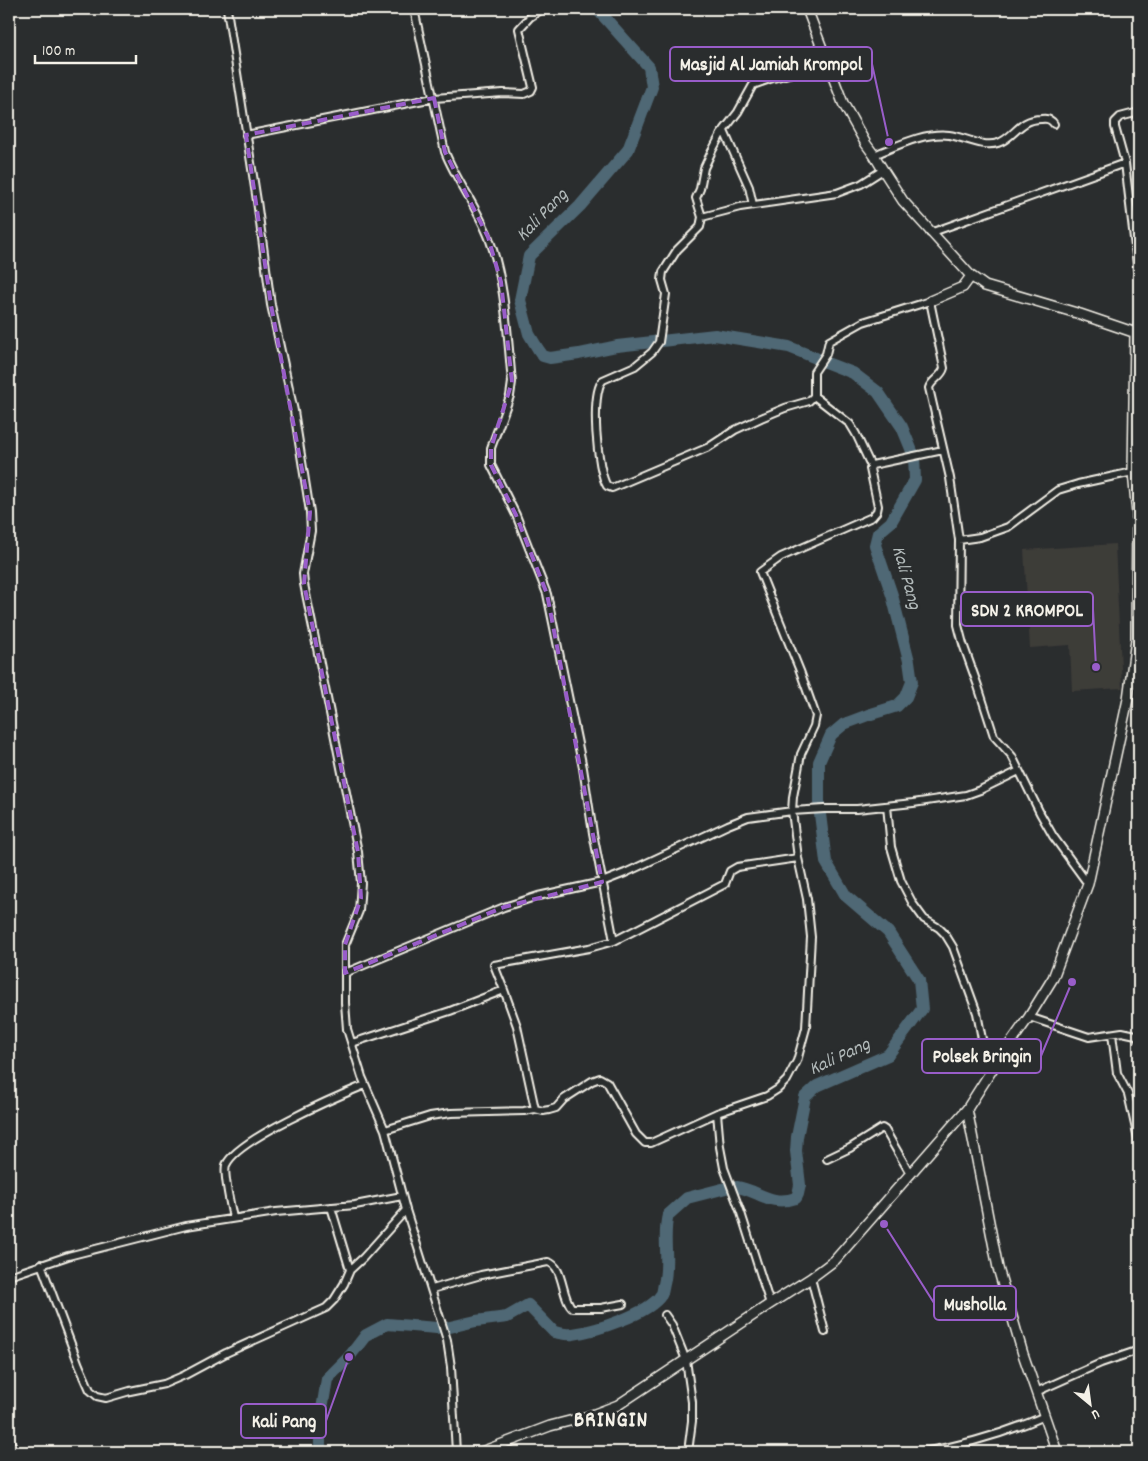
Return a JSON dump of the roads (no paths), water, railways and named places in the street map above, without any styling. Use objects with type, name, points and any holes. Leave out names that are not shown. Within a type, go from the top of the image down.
[{"type":"street","points":[[227,9],[271,305],[294,411],[310,512],[311,531],[303,574],[304,584],[358,852],[361,898],[359,911],[345,945],[347,1029],[366,1085],[385,1130],[406,1210],[447,1340],[451,1367],[456,1452]]},
{"type":"street","points":[[414,9],[445,152],[454,173],[474,205],[488,237],[501,282],[512,382],[510,396],[491,448],[491,465],[516,515],[547,594],[583,768],[614,941]]},
{"type":"street","points":[[246,135],[434,98],[504,93],[524,94],[531,92],[533,87],[519,29],[530,17],[542,9]]},
{"type":"street","points":[[807,9],[843,104],[866,144],[904,201],[930,233],[971,276],[985,286],[1080,314],[1137,334]]},
{"type":"street","points":[[827,64],[753,85],[738,112],[716,142],[704,168],[700,189],[696,198],[702,216],[700,227],[677,250],[663,272],[662,280],[666,294],[659,342],[652,352],[635,366],[603,380],[599,384],[596,400],[598,453],[605,484],[612,488],[670,465],[709,447],[735,430],[785,408],[809,401],[814,396],[814,372],[826,354],[829,341],[863,322],[930,301],[963,287],[971,276]]},
{"type":"street","points":[[1139,112],[1120,118],[1115,122],[1125,163],[1139,281]]},
{"type":"street","points":[[874,155],[929,136],[948,135],[988,145],[1000,143],[1024,124],[1038,119],[1048,119],[1054,124]]},
{"type":"street","points":[[724,131],[750,187],[753,205]]},
{"type":"street","points":[[930,233],[1125,163]]},
{"type":"street","points":[[702,216],[740,207],[837,193],[861,184],[882,170]]},
{"type":"street","points":[[930,301],[944,368],[929,388],[950,478],[959,540],[957,603],[958,625],[962,644],[994,736],[1012,756],[1053,836],[1088,884]]},
{"type":"street","points":[[480,1452],[550,1426],[589,1416],[618,1405],[812,1278],[836,1260],[967,1109],[995,1065],[1030,1017],[1053,978],[1088,884],[1128,699],[1138,642],[1137,514],[1133,472],[1137,334],[1139,322]]},
{"type":"street","points":[[385,1130],[430,1116],[450,1113],[535,1109],[543,1111],[556,1108],[564,1100],[592,1081],[600,1078],[607,1082],[636,1134],[645,1143],[651,1143],[717,1113],[767,1096],[778,1090],[787,1080],[797,1061],[806,1028],[811,938],[807,899],[798,858],[792,811],[795,778],[801,754],[814,726],[816,716],[798,664],[760,572],[781,557],[872,517],[877,511],[878,506],[872,483],[871,466],[856,434],[850,424],[814,396]]},
{"type":"street","points":[[871,466],[943,450]]},
{"type":"street","points":[[959,540],[980,537],[1008,527],[1058,490],[1133,472]]},
{"type":"street","points":[[345,973],[504,907],[538,896],[602,882],[728,825],[748,818],[792,811],[887,806],[966,794],[980,790],[1019,771]]},
{"type":"street","points":[[887,806],[891,847],[901,881],[913,904],[924,919],[946,934],[953,947],[977,1013],[982,1038],[995,1065]]},
{"type":"street","points":[[535,1109],[516,1026],[494,965],[589,948],[614,941],[725,884],[730,871],[737,868],[798,858]]},
{"type":"street","points":[[352,1043],[450,1011],[504,990]]},
{"type":"street","points":[[1030,1017],[1089,1037],[1122,1032],[1136,1035],[1139,1038]]},
{"type":"street","points":[[1112,1034],[1117,1073],[1128,1094],[1139,1143]]},
{"type":"street","points":[[233,1218],[226,1172],[227,1164],[231,1159],[247,1145],[284,1122],[324,1102],[366,1085]]},
{"type":"street","points":[[967,1109],[998,1268],[1023,1354],[1057,1452]]},
{"type":"street","points":[[717,1113],[724,1168],[770,1304]]},
{"type":"street","points":[[827,1159],[850,1148],[882,1128],[885,1130],[911,1175]]},
{"type":"street","points":[[9,1276],[41,1264],[178,1228],[233,1218],[355,1205],[402,1196]]},
{"type":"street","points":[[331,1207],[350,1270]]},
{"type":"street","points":[[41,1264],[79,1366],[90,1390],[97,1396],[106,1398],[164,1384],[226,1353],[310,1317],[326,1308],[334,1300],[350,1270],[406,1210]]},
{"type":"street","points":[[432,1289],[481,1275],[548,1262],[556,1267],[567,1302],[572,1308],[601,1308],[623,1304]]},
{"type":"street","points":[[812,1278],[825,1332]]},
{"type":"street","points":[[665,1315],[672,1325],[686,1360],[692,1402],[692,1422],[688,1452]]},
{"type":"street","points":[[1036,1392],[1101,1363],[1139,1350]]},
{"type":"street","points":[[923,1452],[948,1448],[1024,1426],[1045,1416]]},
{"type":"street","points":[[9,1438],[15,1452]]},
{"type":"waterway","name":"Kali Pang","points":[[597,9],[649,67],[652,87],[628,150],[580,206],[529,256],[520,300],[529,334],[538,349],[543,356],[550,358],[617,346],[715,335],[789,347],[816,358]]},
{"type":"waterway","name":"Kali Pang","points":[[819,803],[819,762],[831,735],[844,724],[897,706],[906,697],[912,682],[909,661],[892,595],[875,545],[878,533],[891,522],[915,480],[914,456],[902,427],[878,392],[853,373],[827,363]]},
{"type":"waterway","name":"Kali Pang","points":[[737,1187],[771,1199],[787,1200],[796,1198],[800,1185],[796,1151],[797,1137],[805,1097],[817,1086],[888,1055],[922,1009],[919,980],[888,932],[846,896],[826,862],[820,814]]},
{"type":"waterway","name":"Kali Pang","points":[[450,1327],[507,1317],[528,1305],[554,1332],[566,1334],[594,1329],[634,1315],[655,1302],[662,1293],[666,1275],[666,1223],[668,1215],[687,1198],[726,1188]]},
{"type":"waterway","name":"Kali Pang","points":[[320,1452],[320,1421],[327,1379],[349,1357],[366,1335],[387,1324],[437,1328]]},
{"type":"place","name":"Masjid Al Jamiah Krompol","points":[[889,142]]},
{"type":"place","name":"SDN 2 KROMPOL","points":[[1096,667]]},
{"type":"place","name":"Polsek Bringin","points":[[1072,982]]},
{"type":"place","name":"Musholla","points":[[884,1224]]},
{"type":"place","name":"Kali Pang","points":[[349,1357]]},
{"type":"district","name":"BRINGIN","points":[[611,1421]]}]
